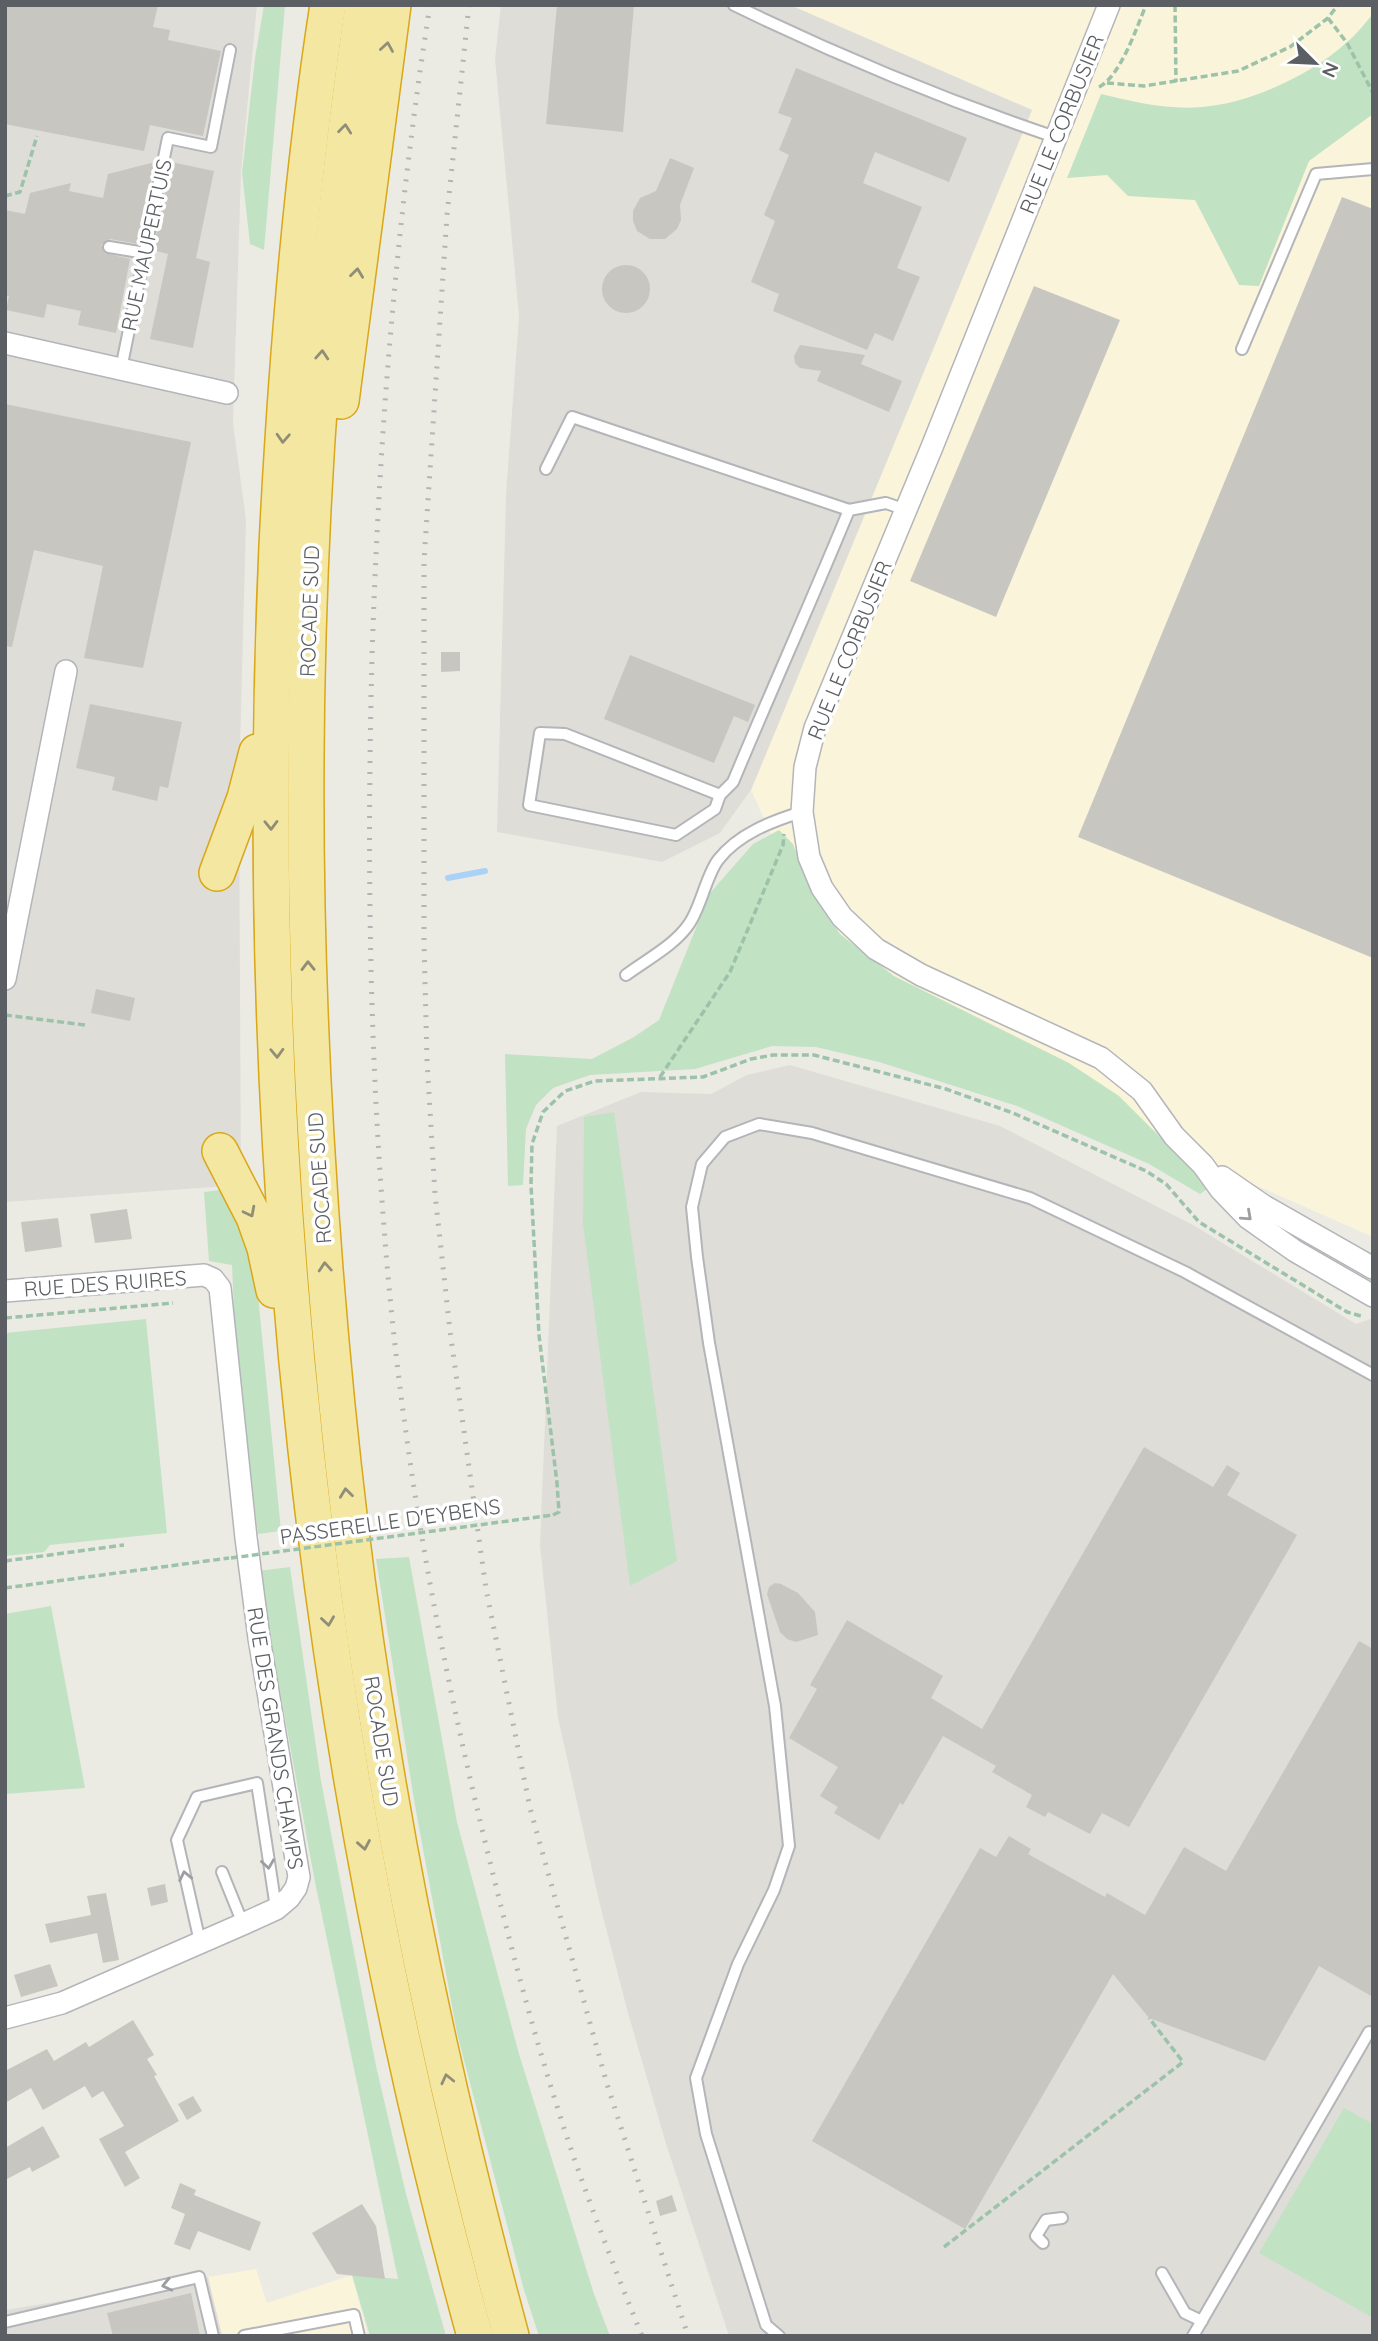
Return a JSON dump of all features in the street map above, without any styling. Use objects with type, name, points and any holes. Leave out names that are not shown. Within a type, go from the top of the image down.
[{"type":"highway","points":[[290,321],[307,5]]},
{"type":"highway","name":"ROCADE SUD","points":[[328,5],[306,163],[290,321],[271,684],[272,912],[278,1083],[291,1291],[323,1583],[351,1776],[378,1919],[430,2163],[475,2336]]},
{"type":"highway","name":"ROCADE SUD","points":[[363,5],[347,111],[323,341],[313,494],[305,810],[309,1005],[320,1194],[341,1445],[356,1575],[382,1747],[413,1921],[456,2117],[511,2336]]},
{"type":"highway","points":[[306,692],[393,5]]},
{"type":"highway","points":[[217,873],[246,798],[271,684]]},
{"type":"highway","points":[[220,1150],[254,1217],[265,1248],[323,1583]]},
{"type":"highway","points":[[456,2117],[527,2336]]},
{"type":"street","name":"RUE LE CORBUSIER","points":[[1109,8],[815,728],[793,815],[822,888],[842,917],[876,949],[920,975],[1101,1058],[1142,1091],[1174,1136],[1203,1165]]},
{"type":"street","points":[[5,343],[228,393]]},
{"type":"street","points":[[5,979],[66,671]]},
{"type":"street","points":[[1203,1165],[1264,1206],[1373,1268]]},
{"type":"street","points":[[1203,1165],[1221,1190],[1248,1218],[1370,1303]]},
{"type":"street","name":"RUE DES RUIRES","points":[[5,1290],[204,1275]]},
{"type":"street","name":"RUE DES GRANDS CHAMPS","points":[[5,2018],[62,2003],[243,1924],[276,1909],[296,1888],[299,1865],[259,1638],[220,1288],[213,1279],[204,1275]]},
{"type":"lane","points":[[734,5],[910,85],[1055,137]]},
{"type":"lane","name":"RUE MAUPERTUIS","points":[[121,369],[168,138],[211,147],[230,50]]},
{"type":"lane","points":[[1242,349],[1316,174],[1373,169]]},
{"type":"lane","points":[[109,247],[145,253]]},
{"type":"lane","points":[[546,469],[572,417],[849,510],[886,503],[906,510]]},
{"type":"lane","points":[[720,795],[565,734],[540,733],[529,805],[676,835],[715,809],[720,795],[733,782],[849,510]]},
{"type":"lane","points":[[626,975],[689,925],[717,861],[740,840],[774,820],[793,815]]},
{"type":"lane","points":[[779,2336],[766,2325],[706,2134],[696,2078],[738,1964],[774,1890],[789,1846],[775,1706],[709,1343],[697,1258],[692,1207],[702,1164],[725,1137],[759,1124],[812,1133],[1030,1198],[1185,1272],[1373,1375]]},
{"type":"lane","points":[[200,1942],[177,1840],[197,1797],[257,1783],[276,1909]]},
{"type":"lane","points":[[222,1872],[243,1924]]},
{"type":"lane","points":[[1193,2336],[1369,2032]]},
{"type":"lane","points":[[1044,2243],[1037,2236],[1046,2220],[1062,2218]]},
{"type":"lane","points":[[1162,2273],[1185,2313],[1202,2321]]},
{"type":"lane","points":[[5,2322],[199,2277],[212,2336]]},
{"type":"lane","points":[[1172,2316],[1185,2313]]},
{"type":"lane","points":[[244,2336],[354,2315],[359,2336]]},
{"type":"path","points":[[1175,5],[1176,82]]},
{"type":"path","points":[[1081,77],[1107,83],[1144,86],[1238,71],[1290,47],[1328,18],[1338,5]]},
{"type":"path","points":[[1328,18],[1347,43],[1373,93]]},
{"type":"path","points":[[5,196],[20,192],[37,136]]},
{"type":"path","points":[[660,1077],[730,972],[793,815]]},
{"type":"path","points":[[5,1015],[85,1025]]},
{"type":"path","points":[[660,1077],[703,1077],[751,1059],[773,1055],[814,1055],[946,1089],[1013,1113],[1146,1171],[1166,1184],[1199,1222],[1259,1261],[1347,1312],[1361,1315],[1370,1303]]},
{"type":"path","name":"PASSERELLE D'EYBENS","points":[[5,1588],[553,1515],[559,1512],[539,1335],[531,1185],[532,1144],[543,1112],[565,1091],[595,1081],[660,1077]]},
{"type":"path","points":[[5,1318],[173,1303]]},
{"type":"path","points":[[5,1561],[124,1545]]},
{"type":"path","points":[[944,2247],[1183,2062],[1149,2018]]},
{"type":"shaded area","points":[[5,5],[257,5],[241,172],[233,423],[246,520],[239,786],[241,1185],[5,1202]]},
{"type":"shaded area","points":[[501,5],[790,5],[1032,110],[751,790],[720,833],[662,862],[497,832],[506,495],[519,316],[495,59]]},
{"type":"shaded area","points":[[790,5],[1373,5],[1373,1237],[1253,1184],[959,1025],[821,943],[751,790],[1032,110]]},
{"type":"shaded area","points":[[790,1065],[1000,1126],[1193,1225],[1356,1324],[1373,1318],[1373,2336],[729,2336],[667,2147],[628,2013],[600,1905],[558,1718],[540,1545],[557,1126],[641,1092],[711,1094],[747,1075]]},
{"type":"shaded area","points":[[256,2269],[267,2303],[352,2275],[368,2336],[222,2336],[208,2277]]},
{"type":"shaded area","points":[[208,2277],[222,2336],[5,2336],[5,2310]]},
{"type":"green space","points":[[264,5],[285,5],[264,250],[250,244],[242,173]]},
{"type":"green space","points":[[1373,14],[1373,114],[1309,161],[1259,286],[1239,285],[1195,200],[1128,196],[1107,175],[1067,178],[1101,94],[1177,107],[1220,105],[1240,100],[1260,94],[1317,65],[1351,39]]},
{"type":"green space","points":[[779,830],[793,844],[811,890],[840,934],[894,976],[1069,1063],[1119,1096],[1210,1187],[1200,1194],[1149,1164],[1017,1106],[879,1062],[816,1047],[772,1046],[695,1069],[590,1075],[553,1088],[536,1105],[526,1129],[523,1185],[508,1186],[505,1054],[592,1059],[634,1037],[659,1020],[710,893],[753,844]]},
{"type":"green space","points":[[614,1112],[677,1561],[630,1586],[583,1224],[584,1117]]},
{"type":"green space","points":[[228,1189],[257,1248],[258,1295],[281,1531],[258,1534],[236,1359],[232,1265],[209,1261],[204,1192]]},
{"type":"green space","points":[[146,1319],[167,1533],[50,1545],[44,1552],[5,1556],[5,1333]]},
{"type":"green space","points":[[409,1557],[457,1822],[519,2054],[594,2294],[610,2336],[539,2336],[524,2290],[457,2033],[414,1800],[376,1559]]},
{"type":"green space","points":[[290,1567],[321,1781],[376,2066],[406,2194],[446,2336],[370,2336],[352,2275],[398,2279],[315,1882],[258,1571]]},
{"type":"green space","points":[[51,1606],[85,1788],[5,1794],[5,1614]]},
{"type":"green space","points":[[1344,2108],[1373,2124],[1373,2318],[1259,2253]]},
{"type":"building","points":[[5,5],[158,5],[153,27],[170,30],[168,40],[221,51],[203,136],[150,125],[144,151],[5,124]]},
{"type":"building","points":[[557,5],[634,5],[623,132],[546,124]]},
{"type":"building","points":[[796,68],[967,138],[949,182],[875,152],[863,183],[922,207],[897,268],[920,277],[893,341],[875,333],[867,350],[773,311],[779,294],[751,282],[775,221],[764,215],[789,155],[779,150],[792,118],[778,113]]},
{"type":"building","points":[[670,158],[694,168],[680,205],[681,220],[677,229],[665,239],[650,239],[637,231],[633,211],[640,198],[656,191]]},
{"type":"building","points":[[155,162],[138,244],[110,239],[101,245],[105,253],[130,259],[116,333],[78,325],[81,311],[47,304],[44,318],[6,310],[9,296],[5,295],[5,210],[25,214],[30,193],[71,183],[69,191],[103,198],[108,174]]},
{"type":"building","points":[[171,162],[214,171],[196,258],[210,262],[193,348],[150,339],[168,254],[153,250]]},
{"type":"building","points":[[1342,197],[1373,209],[1373,958],[1078,837]]},
{"type":"building","points":[[626,265],[635,266],[643,272],[649,280],[649,298],[643,306],[635,312],[626,313],[617,312],[609,306],[603,298],[602,289],[603,280],[609,272],[617,266]]},
{"type":"building","points":[[1034,286],[1120,320],[996,617],[910,581]]},
{"type":"building","points":[[800,345],[865,355],[861,364],[902,381],[889,412],[817,381],[821,371],[800,368],[795,363],[794,356]]},
{"type":"building","points":[[5,404],[191,442],[143,668],[84,658],[103,566],[34,550],[12,647],[5,646]]},
{"type":"building","points":[[441,652],[460,652],[460,671],[441,672]]},
{"type":"building","points":[[630,655],[755,705],[748,722],[734,716],[714,763],[604,719]]},
{"type":"building","points":[[90,704],[182,722],[168,788],[160,786],[157,801],[112,790],[115,777],[76,768]]},
{"type":"building","points":[[96,989],[135,998],[130,1021],[91,1013]]},
{"type":"building","points":[[127,1209],[132,1239],[95,1243],[90,1214]]},
{"type":"building","points":[[58,1218],[62,1247],[25,1252],[21,1222]]},
{"type":"building","points":[[1144,1447],[1213,1487],[1227,1465],[1240,1473],[1227,1495],[1297,1535],[1129,1827],[1102,1813],[1090,1834],[1048,1812],[1045,1817],[1026,1807],[1032,1795],[992,1772],[996,1766],[943,1736],[879,1840],[834,1813],[838,1807],[820,1796],[838,1767],[789,1738],[817,1689],[810,1685],[847,1620],[943,1676],[931,1698],[982,1729]]},
{"type":"building","points":[[775,1583],[798,1593],[815,1612],[818,1635],[796,1642],[787,1639],[780,1632],[767,1594],[769,1587]]},
{"type":"building","points":[[1359,1641],[1373,1649],[1373,1997],[1319,1966],[1265,2061],[1149,2018],[1113,1974],[965,2229],[812,2141],[980,1848],[996,1857],[1009,1836],[1031,1849],[1028,1854],[1105,1897],[1107,1893],[1145,1915],[1184,1847],[1226,1871]]},
{"type":"building","points":[[165,1884],[168,1902],[151,1906],[147,1888]]},
{"type":"building","points":[[106,1893],[119,1960],[103,1963],[97,1933],[50,1943],[45,1924],[91,1915],[87,1896]]},
{"type":"building","points":[[50,1964],[58,1986],[21,1997],[14,1975]]},
{"type":"building","points":[[133,2020],[154,2055],[147,2059],[179,2121],[125,2152],[140,2178],[125,2187],[99,2139],[124,2126],[103,2091],[92,2098],[85,2086],[43,2110],[31,2088],[5,2103],[5,2071],[47,2049],[54,2061],[86,2042],[89,2047]]},
{"type":"building","points":[[193,2096],[202,2111],[187,2120],[178,2104]]},
{"type":"building","points":[[43,2126],[60,2157],[32,2172],[30,2167],[5,2180],[5,2148]]},
{"type":"building","points":[[180,2183],[196,2190],[194,2195],[261,2222],[250,2251],[198,2231],[190,2250],[174,2244],[185,2214],[171,2208]]},
{"type":"building","points":[[672,2195],[677,2211],[660,2216],[656,2201]]},
{"type":"building","points":[[362,2204],[376,2226],[385,2279],[337,2274],[312,2233]]},
{"type":"building","points":[[191,2293],[200,2336],[113,2336],[107,2313]]},
{"type":"waterway","points":[[448,878],[485,871]]},
{"type":"railway","points":[[430,5],[408,167],[391,330],[379,493],[372,657],[372,1013],[390,1298],[407,1440],[430,1581],[457,1721],[484,1837],[519,1976],[559,2113],[590,2203],[642,2336]]},
{"type":"railway","points":[[469,5],[447,215],[424,561],[424,943],[427,1060],[435,1194],[450,1331],[486,1589],[530,1808],[607,2084],[688,2336]]}]
